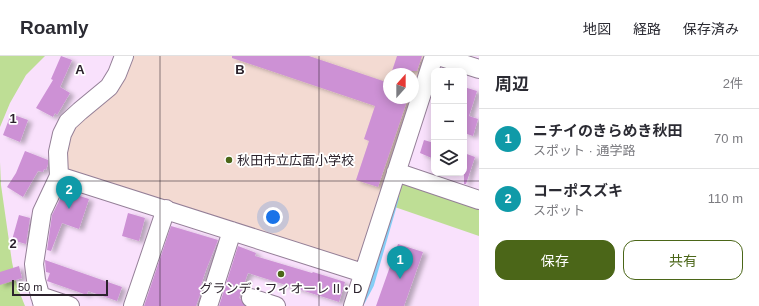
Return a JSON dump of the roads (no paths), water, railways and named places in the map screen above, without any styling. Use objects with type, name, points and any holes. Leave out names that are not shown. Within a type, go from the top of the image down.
[{"type":"street","points":[[70,306],[42,301],[34,264],[42,212],[59,176],[58,152],[62,134],[68,122],[109,87],[118,74],[124,56]]},
{"type":"street","points":[[353,306],[434,56]]},
{"type":"street","points":[[438,56],[479,70]]},
{"type":"street","points":[[396,172],[479,200]]},
{"type":"street","points":[[59,176],[232,231],[362,279]]},
{"type":"street","points":[[133,306],[166,209]]},
{"type":"street","points":[[208,306],[232,231]]},
{"type":"street","points":[[251,298],[276,306]]},
{"type":"waterway","points":[[363,302],[372,285],[397,198]]},
{"type":"place","name":"秋田市立広面小学校","points":[[229,160]]},
{"type":"place","name":"コーポスズキ","points":[[69,209]]},
{"type":"place","name":"グランデ・フィオーレ II・D","points":[[281,274]]},
{"type":"place","name":"ニチイのきらめき秋田","points":[[400,279]]}]
